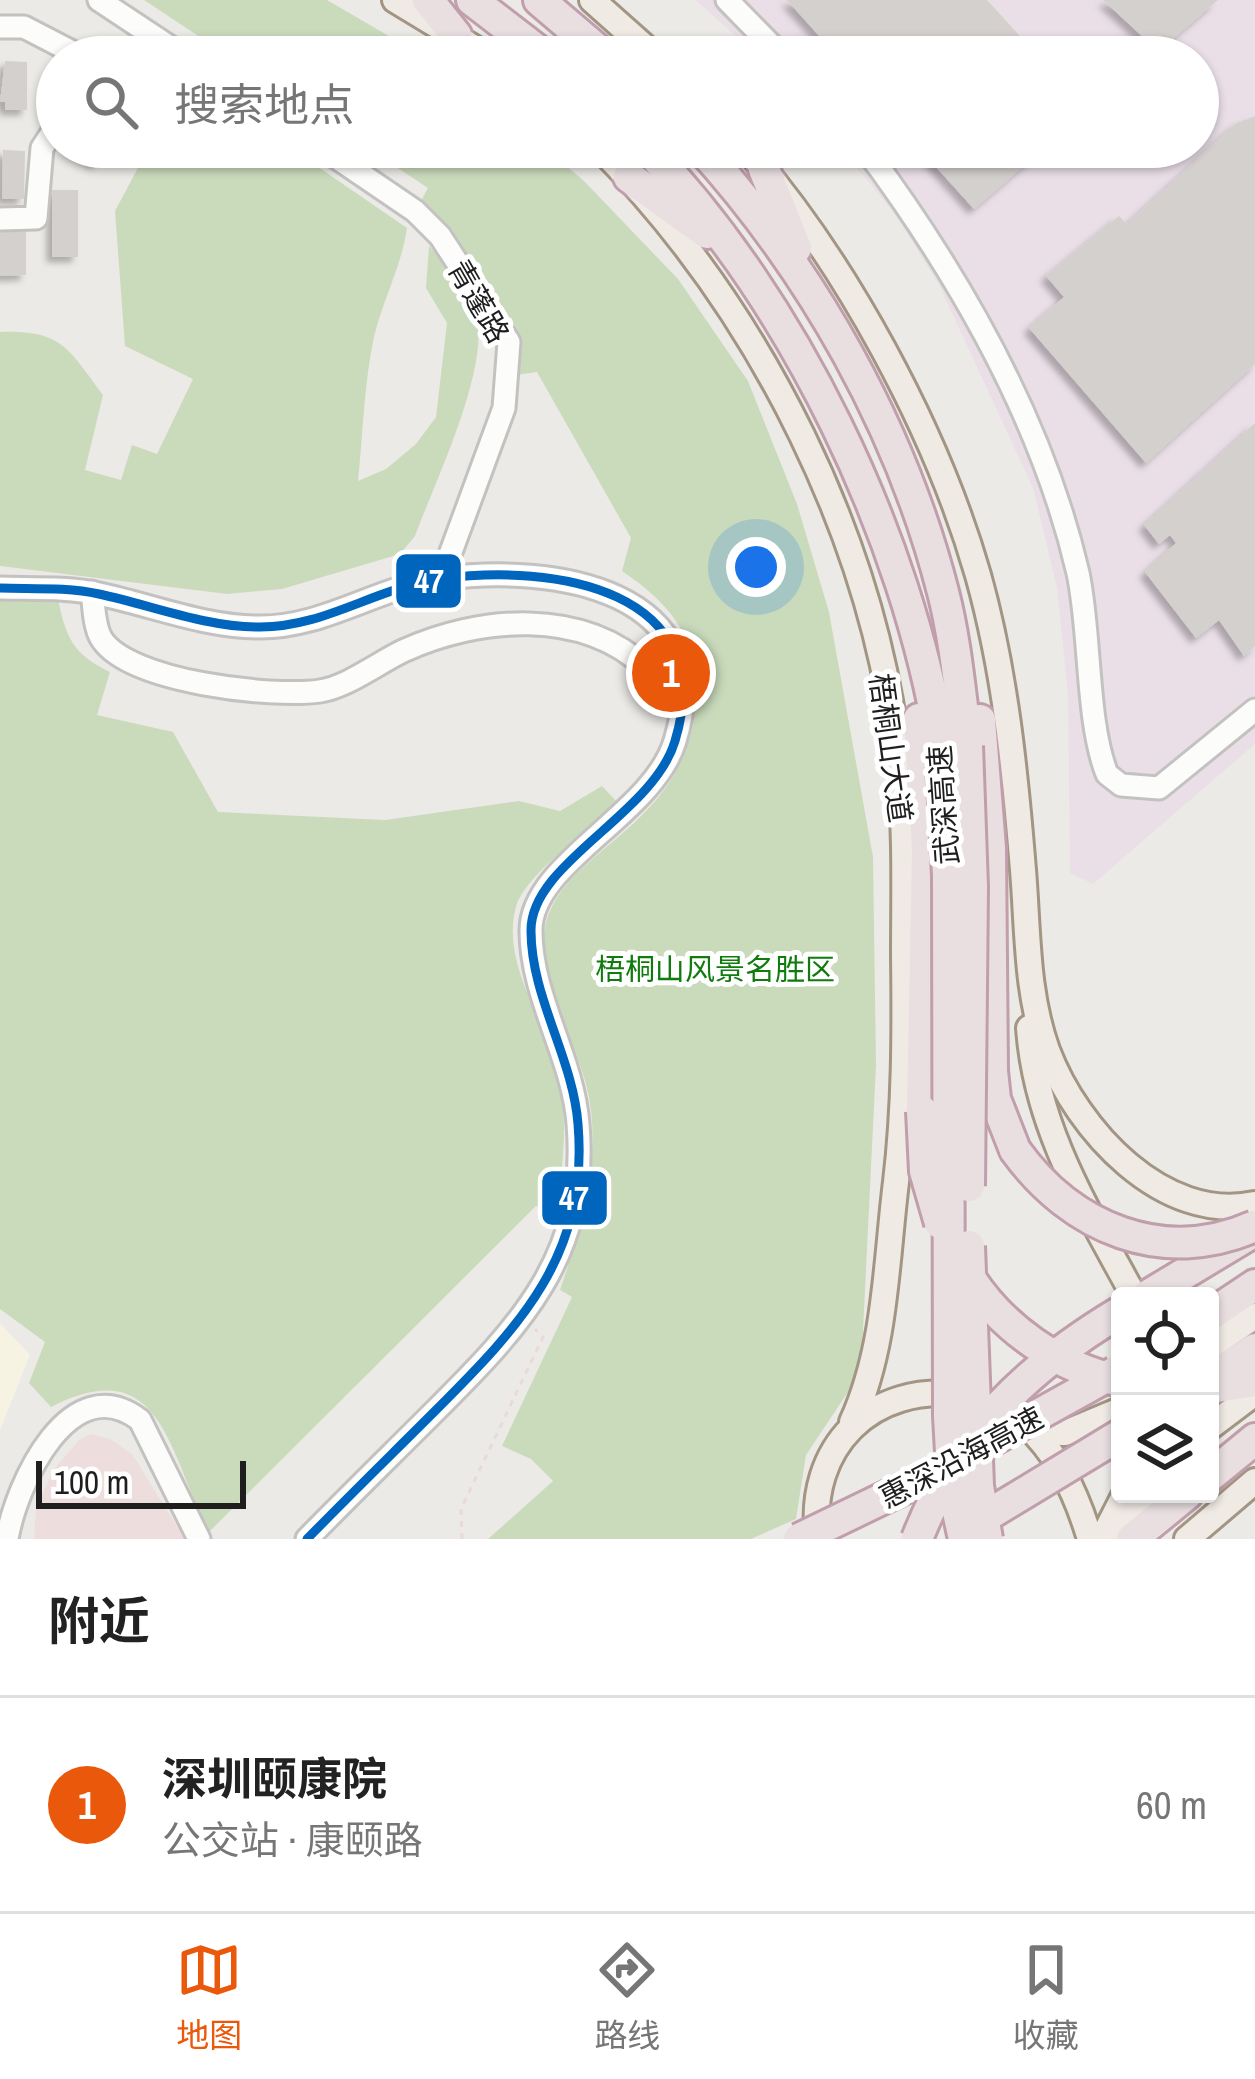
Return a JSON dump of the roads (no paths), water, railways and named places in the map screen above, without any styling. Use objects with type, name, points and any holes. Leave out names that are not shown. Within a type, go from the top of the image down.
[{"type":"highway","points":[[428,0],[456,34]]},
{"type":"highway","points":[[472,0],[519,36]]},
{"type":"highway","points":[[539,0],[581,36]]},
{"type":"highway","name":"武深高速","points":[[664,168],[737,255],[823,399],[884,548],[954,746],[948,941],[949,1416],[953,1489],[964,1539]]},
{"type":"highway","name":"武深高速","points":[[716,168],[819,303],[901,469],[944,593],[954,746],[973,887],[970,1342],[987,1539]]},
{"type":"highway","points":[[758,168],[819,303]]},
{"type":"highway","points":[[629,177],[737,255]]},
{"type":"highway","points":[[884,548],[913,675],[924,762],[927,964],[922,1111],[931,1199],[974,1286],[1035,1345],[1072,1366],[1111,1378]]},
{"type":"highway","points":[[944,593],[977,699],[990,848],[995,1099],[1009,1138],[1032,1174],[1078,1214],[1136,1239],[1194,1242],[1255,1228]]},
{"type":"highway","points":[[1161,1287],[1255,1228]]},
{"type":"highway","points":[[1219,1309],[1255,1285]]},
{"type":"highway","points":[[917,1539],[949,1471],[997,1404],[1042,1363],[1111,1318]]},
{"type":"highway","points":[[1219,1372],[1255,1349]]},
{"type":"highway","name":"惠深沿海高速","points":[[799,1539],[919,1481],[1111,1374]]},
{"type":"highway","points":[[1219,1387],[1255,1381]]},
{"type":"highway","points":[[1219,1469],[1255,1439]]},
{"type":"highway","name":"惠深沿海高速","points":[[947,1539],[1111,1440]]},
{"type":"highway","points":[[1132,1539],[1176,1503]]},
{"type":"main road","points":[[395,0],[459,36]]},
{"type":"main road","points":[[592,0],[632,36]]},
{"type":"main road","name":"梧桐山大道","points":[[620,168],[698,260],[790,415],[851,563],[889,699],[903,846],[905,1101],[875,1356],[852,1422],[820,1485],[818,1539]]},
{"type":"main road","points":[[761,168],[878,345],[919,424],[977,572],[996,648],[1012,751],[1033,998],[1048,1053],[1074,1098],[1120,1156],[1165,1194],[1213,1208],[1255,1204]]},
{"type":"main road","points":[[1028,947],[1034,1076],[1070,1178],[1129,1287]]},
{"type":"main road","points":[[1219,1342],[1255,1316]]},
{"type":"main road","points":[[852,1422],[878,1404],[932,1392],[986,1401],[1038,1433],[1058,1462],[1090,1539]]},
{"type":"main road","points":[[1219,1419],[1255,1393]]},
{"type":"main road","points":[[1038,1433],[1081,1428],[1111,1414]]},
{"type":"main road","points":[[1187,1539],[1255,1481]]},
{"type":"main road","points":[[1106,1539],[1121,1503]]},
{"type":"main road","points":[[1106,1539],[1148,1503]]},
{"type":"street","points":[[728,0],[763,36]]},
{"type":"street","points":[[102,2],[153,36]]},
{"type":"street","points":[[0,27],[24,27],[41,36]]},
{"type":"street","points":[[0,219],[36,218],[40,168]]},
{"type":"street","name":"青蓬路","points":[[353,168],[415,211],[482,296],[509,342],[504,408],[441,579]]},
{"type":"street","points":[[878,168],[955,280],[1043,463],[1078,576],[1107,774],[1121,785],[1159,788],[1255,710]]},
{"type":"street","points":[[0,588],[92,592],[214,622],[285,626],[441,579],[572,582],[615,595],[659,622],[670,639],[681,680],[675,741],[659,775],[632,808],[558,875],[532,916],[537,970],[573,1086],[579,1155],[563,1245],[524,1318],[307,1539]]},
{"type":"street","points":[[92,592],[100,637],[118,654],[243,692],[323,691],[409,649],[479,629],[526,624],[576,628],[625,648],[646,668],[648,688],[681,680]]},
{"type":"street","points":[[7,1539],[17,1502],[53,1433],[82,1411],[114,1407],[128,1411],[150,1433],[200,1539]]},
{"type":"place","name":"深圳颐康院","points":[[671,673]]},
{"type":"park label","name":"梧桐山风景名胜区","points":[[715,969]]}]
